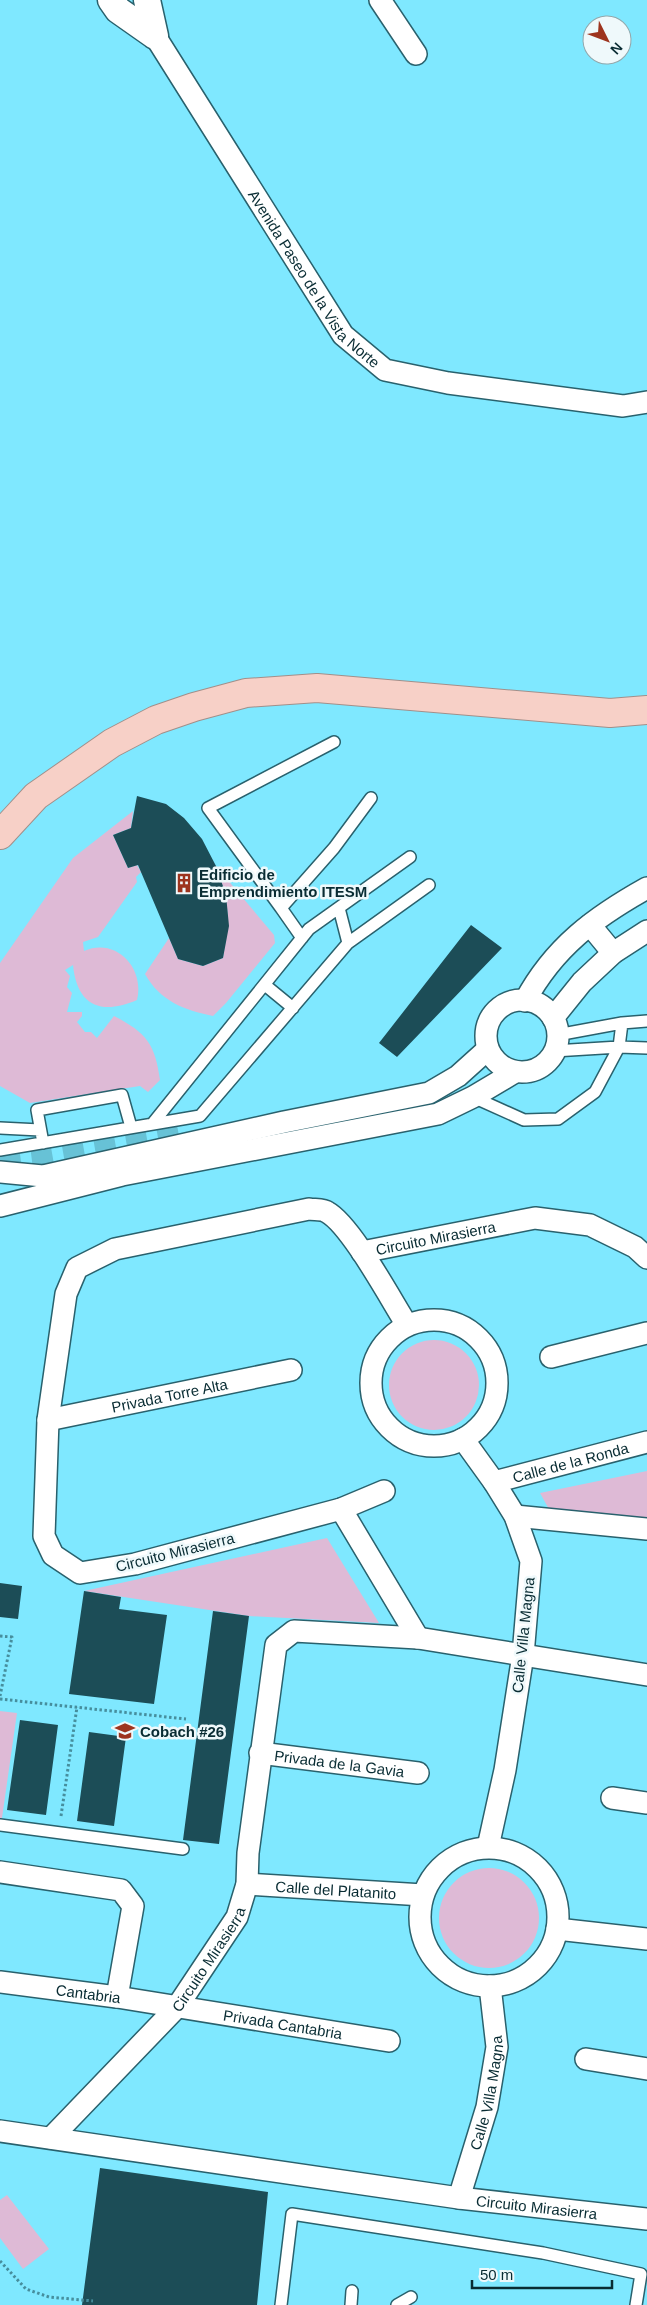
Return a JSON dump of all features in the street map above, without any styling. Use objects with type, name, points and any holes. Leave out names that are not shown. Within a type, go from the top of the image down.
[{"type":"highway","points":[[0,835],[36,796],[112,743],[156,720],[194,707],[246,693],[317,688],[610,713],[647,710]]},
{"type":"street","name":"Avenida Paseo de la Vista Norte","points":[[147,0],[155,36]]},
{"type":"street","points":[[380,0],[416,54]]},
{"type":"street","name":"Avenida Paseo de la Vista Norte","points":[[120,3],[155,36],[343,335],[385,370],[448,383],[624,406],[647,402]]},
{"type":"street","points":[[525,1001],[538,977],[556,954],[590,925],[647,888]]},
{"type":"street","points":[[590,925],[613,953]]},
{"type":"street","points":[[555,1035],[546,1009],[536,1003],[525,1001],[513,1002],[503,1006],[494,1014],[488,1025],[486,1037],[488,1049],[499,1064],[515,1072],[528,1072],[539,1068],[548,1061],[555,1035],[582,982],[613,953],[647,931]]},
{"type":"street","points":[[0,1172],[43,1176],[284,1122],[429,1093],[458,1076],[488,1049]]},
{"type":"street","points":[[0,1206],[122,1175],[438,1114],[473,1097],[515,1072]]},
{"type":"street","points":[[429,1093],[438,1114]]},
{"type":"street","points":[[188,1132],[254,1119],[284,1122]]},
{"type":"street","name":"Circuito Mirasierra","points":[[384,1491],[341,1509],[135,1564],[80,1573],[53,1554],[44,1536],[48,1420],[66,1294],[77,1268],[115,1249],[308,1209],[326,1211],[339,1222],[362,1252],[535,1218],[590,1225],[635,1247],[647,1258]]},
{"type":"street","points":[[362,1252],[407,1325]]},
{"type":"street","points":[[426,1320],[446,1320],[465,1326],[480,1338],[492,1355],[497,1373],[497,1393],[491,1412],[479,1428],[462,1440],[441,1446],[419,1444],[397,1434],[380,1416],[371,1389],[371,1378],[376,1357],[389,1338],[407,1325],[426,1320]]},
{"type":"street","points":[[551,1357],[647,1333]]},
{"type":"street","name":"Privada Torre Alta","points":[[48,1420],[291,1370]]},
{"type":"street","name":"Calle Villa Magna","points":[[462,1440],[494,1482],[514,1516],[531,1561],[522,1655],[505,1770],[488,1847]]},
{"type":"street","name":"Calle de la Ronda","points":[[494,1482],[647,1442]]},
{"type":"street","points":[[341,1509],[418,1638]]},
{"type":"street","points":[[514,1516],[647,1529]]},
{"type":"street","name":"Circuito Mirasierra","points":[[52,2138],[177,2007],[236,1917],[248,1884],[248,1853],[276,1645],[294,1631],[418,1638],[647,1675]]},
{"type":"street","name":"Privada de la Gavia","points":[[260,1753],[418,1773]]},
{"type":"street","points":[[612,1798],[647,1803]]},
{"type":"street","points":[[488,1847],[508,1850],[542,1872],[552,1889],[558,1908],[557,1929],[549,1951],[534,1970],[513,1982],[490,1986],[468,1983],[448,1973],[432,1958],[422,1938],[419,1916],[423,1895],[433,1876],[448,1860],[467,1851],[488,1847]]},
{"type":"street","points":[[0,1872],[121,1890],[133,1906],[117,1997]]},
{"type":"street","name":"Calle del Platanito","points":[[248,1884],[423,1895]]},
{"type":"street","points":[[557,1929],[647,1939]]},
{"type":"street","name":"Cantabria","points":[[0,1982],[117,1997],[177,2007]]},
{"type":"street","name":"Calle Villa Magna","points":[[459,2198],[487,2107],[497,2047],[490,1986]]},
{"type":"street","name":"Privada Cantabria","points":[[177,2007],[389,2041]]},
{"type":"street","points":[[586,2059],[647,2069]]},
{"type":"street","name":"Circuito Mirasierra","points":[[0,2131],[459,2198],[644,2216]]},
{"type":"lane","points":[[302,938],[208,808],[334,742]]},
{"type":"lane","points":[[281,908],[334,848],[371,798]]},
{"type":"lane","points":[[153,1123],[309,929],[410,857]]},
{"type":"lane","points":[[0,1150],[200,1116],[348,943],[429,885]]},
{"type":"lane","points":[[339,908],[348,943]]},
{"type":"lane","points":[[264,984],[293,1008]]},
{"type":"lane","points":[[555,1035],[622,1022],[647,1021]]},
{"type":"lane","points":[[473,1097],[524,1120],[558,1119],[596,1092],[619,1047],[622,1022]]},
{"type":"lane","points":[[555,1035],[619,1047],[647,1048]]},
{"type":"lane","points":[[43,1143],[36,1110],[122,1095],[131,1127]]},
{"type":"lane","points":[[0,1128],[40,1130]]},
{"type":"lane","points":[[0,1825],[183,1849]]},
{"type":"lane","points":[[281,2305],[292,2214],[543,2253],[640,2274],[636,2305]]},
{"type":"lane","points":[[351,2305],[352,2290]]},
{"type":"lane","points":[[397,2305],[411,2297]]},
{"type":"path","points":[[0,1636],[12,1637],[0,1697],[186,1719]]},
{"type":"path","points":[[60,1816],[77,1707]]},
{"type":"path","points":[[0,2261],[26,2289],[49,2297],[93,2301]]},
{"type":"shaded area","points":[[133,811],[131,828],[113,835],[128,868],[137,865],[141,872],[136,877],[137,882],[98,937],[83,942],[84,951],[107,948],[125,958],[137,977],[137,1000],[112,1007],[102,1007],[93,1004],[79,990],[73,965],[65,970],[70,976],[67,987],[72,993],[67,1012],[82,1012],[82,1016],[77,1022],[85,1032],[91,1032],[97,1038],[114,1016],[134,1028],[142,1034],[152,1048],[160,1080],[148,1092],[140,1086],[30,1103],[0,1086],[0,963],[73,858]]},
{"type":"shaded area","points":[[216,866],[274,935],[275,943],[213,1016],[192,1011],[165,998],[145,974],[169,938],[178,959],[203,966],[223,958],[228,921],[224,891]]},
{"type":"shaded area","points":[[434,1340],[451,1344],[466,1353],[475,1368],[479,1385],[475,1402],[466,1417],[451,1426],[434,1430],[417,1426],[402,1417],[393,1402],[389,1385],[393,1368],[402,1353],[417,1344]]},
{"type":"shaded area","points":[[647,1471],[647,1521],[550,1511],[540,1493]]},
{"type":"shaded area","points":[[327,1538],[379,1623],[249,1616],[84,1591]]},
{"type":"shaded area","points":[[0,1711],[17,1713],[2,1818],[0,1818]]},
{"type":"shaded area","points":[[489,1868],[508,1872],[524,1883],[535,1899],[539,1918],[535,1937],[524,1953],[508,1964],[489,1968],[470,1964],[454,1953],[443,1937],[439,1918],[443,1899],[454,1883],[470,1872]]},
{"type":"shaded area","points":[[7,2195],[49,2249],[23,2269],[0,2238],[0,2200]]},
{"type":"building","name":"Edificio de Emprendimiento ITESM","points":[[137,796],[166,804],[184,818],[202,839],[216,866],[226,895],[229,926],[223,958],[203,966],[178,959],[138,865],[128,868],[113,835],[131,828]]},
{"type":"building","points":[[471,925],[502,948],[397,1057],[379,1043]]},
{"type":"building","points":[[0,1583],[22,1586],[18,1619],[0,1617]]},
{"type":"building","points":[[84,1591],[121,1597],[119,1609],[167,1615],[154,1704],[69,1694]]},
{"type":"building","points":[[213,1611],[249,1616],[219,1844],[183,1840]]},
{"type":"building","points":[[20,1720],[58,1725],[46,1815],[7,1810]]},
{"type":"building","points":[[89,1732],[126,1737],[114,1826],[77,1821]]},
{"type":"building","points":[[100,2168],[268,2192],[257,2305],[82,2305]]},
{"type":"tunnel","points":[[0,1163],[46,1157],[189,1132]]},
{"type":"place","name":"Edificio de Emprendimiento ITESM","points":[[184,883]]},
{"type":"place","name":"Cobach #26","points":[[125,1731]]}]
